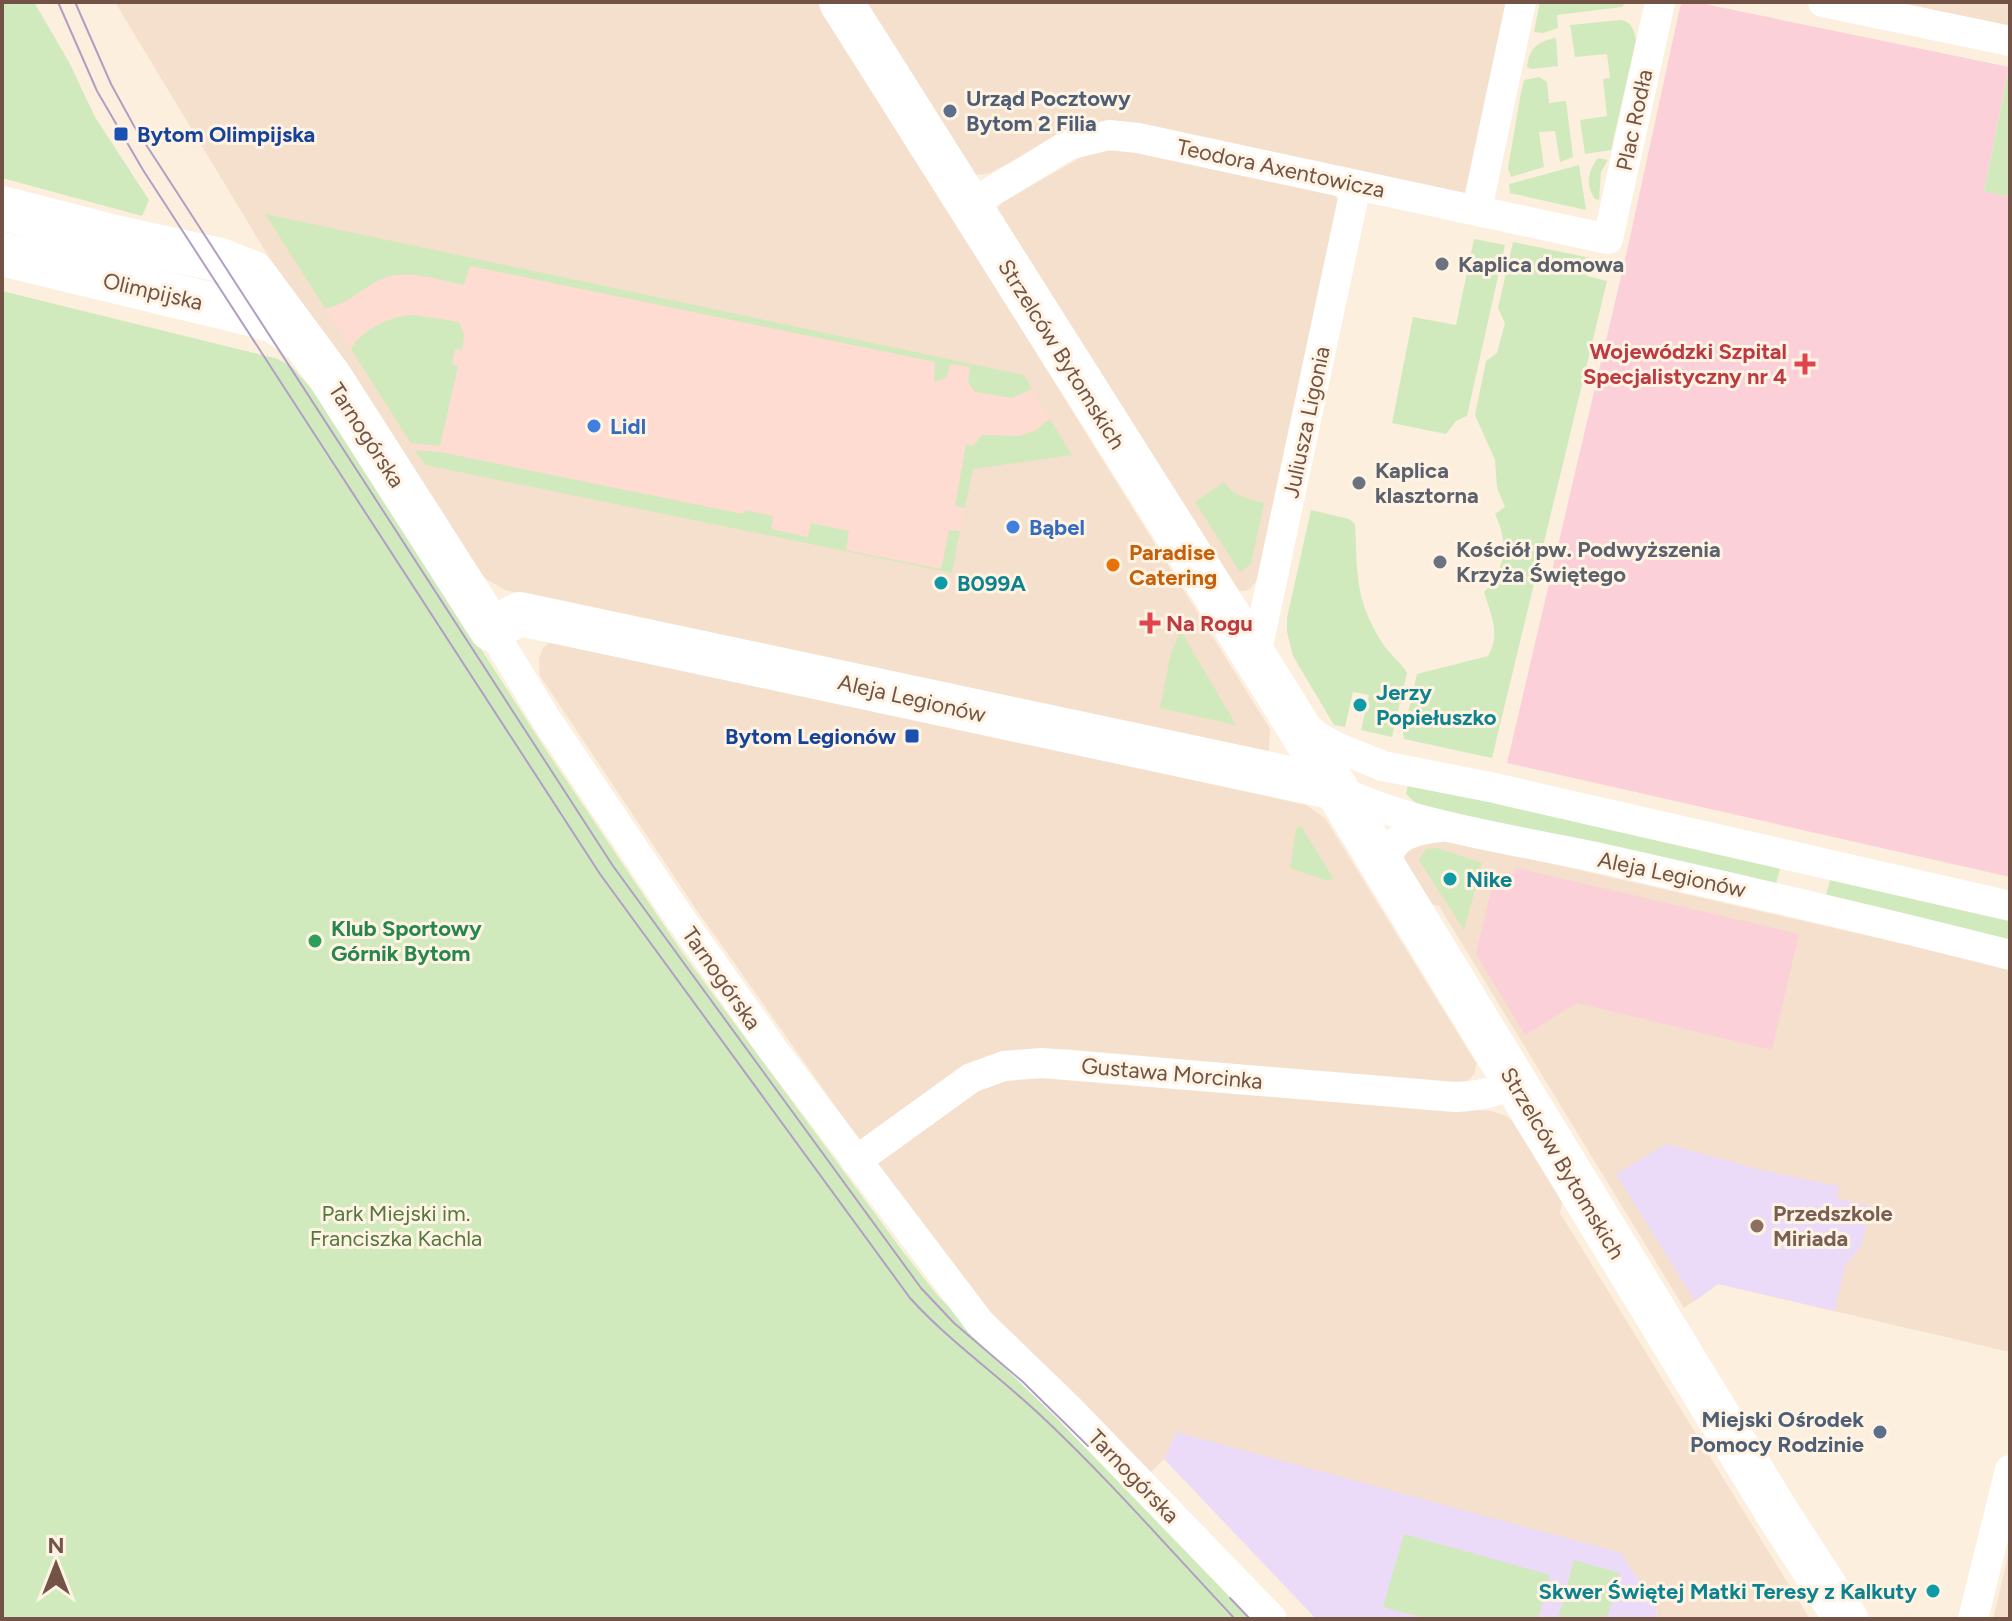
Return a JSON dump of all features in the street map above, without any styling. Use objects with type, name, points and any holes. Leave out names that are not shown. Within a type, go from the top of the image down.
[{"type":"street","name":"Strzelców Bytomskich","points":[[841,2],[1285,705],[1770,1501],[1846,1619]]},
{"type":"street","points":[[1477,209],[1521,2]]},
{"type":"street","name":"Plac Rodła","points":[[1608,239],[1660,2]]},
{"type":"street","points":[[1823,2],[2010,41]]},
{"type":"street","name":"Teodora Axentowicza","points":[[968,206],[1068,145],[1109,135],[1138,138],[1608,239]]},
{"type":"street","name":"Juliusza Ligonia","points":[[1255,660],[1356,185]]},
{"type":"street","name":"Olimpijska","points":[[2,208],[220,260],[253,273]]},
{"type":"street","name":"Olimpijska","points":[[2,254],[255,315],[276,322],[299,338]]},
{"type":"street","name":"Tarnogórska","points":[[253,273],[330,377],[546,719],[682,921],[856,1161],[980,1323],[1067,1407],[1272,1619]]},
{"type":"street","name":"Aleja Legionów","points":[[491,629],[520,614],[1336,788],[1370,805],[1451,826],[1795,901],[2010,955]]},
{"type":"street","name":"Strzelców Bytomskich","points":[[1256,771],[1281,760],[1290,748],[1292,734],[1285,705]]},
{"type":"street","name":"Aleja Legionów","points":[[1285,705],[1315,735],[1383,766],[1490,787],[2010,906]]},
{"type":"street","points":[[1336,788],[1354,776],[1383,766]]},
{"type":"street","points":[[1385,870],[1386,855],[1405,834],[1418,829],[1451,826]]},
{"type":"street","points":[[1795,901],[1804,860]]},
{"type":"street","name":"Gustawa Morcinka","points":[[856,1161],[971,1078],[1004,1066],[1042,1063],[1455,1097],[1481,1095],[1514,1083]]},
{"type":"street","points":[[1973,1619],[2010,1470]]},
{"type":"shaded area","points":[[115,2],[818,2],[1270,729],[1269,750],[1264,754],[1226,749],[505,590],[486,579],[455,546],[270,259]]},
{"type":"shaded area","points":[[866,2],[1513,2],[1467,194],[1106,121],[1076,127],[990,173],[977,175],[969,170]]},
{"type":"shaded area","name":"Wojewódzki Szpital Specjalistyczny nr 4","points":[[1683,2],[2009,67],[1984,191],[2010,197],[2010,877],[1507,763],[1627,251],[1680,7]]},
{"type":"shaded area","points":[[1886,2],[2010,2],[2010,29]]},
{"type":"shaded area","points":[[1130,149],[1334,195],[1338,200],[1259,577],[1250,589],[1243,591],[1235,590],[1000,219],[998,208],[1001,203],[1083,156],[1100,150]]},
{"type":"shaded area","points":[[265,214],[1024,375],[1072,455],[973,469],[952,573],[425,465]]},
{"type":"shaded area","points":[[550,642],[1306,805],[1325,818],[1476,1063],[1475,1073],[1468,1081],[1456,1084],[1066,1049],[1025,1050],[860,1141],[696,909],[540,676],[539,659],[543,648]]},
{"type":"shaded area","points":[[1430,836],[2010,968],[2010,1352],[1718,1284],[1684,1308],[1439,906],[1426,903],[1405,865],[1404,856],[1409,849]]},
{"type":"shaded area","points":[[1516,868],[1799,934],[1772,1050],[1577,1003],[1525,1035],[1476,954],[1492,887],[1495,887],[1498,876],[1505,872],[1514,874]]},
{"type":"shaded area","points":[[1029,1075],[1224,1088],[1491,1111],[1506,1116],[1562,1202],[1560,1213],[1810,1619],[1656,1619],[1657,1607],[1176,1432],[1164,1459],[1151,1472],[1007,1334],[875,1161],[974,1090],[1006,1078]]},
{"type":"shaded area","name":"Przedszkole Miriada","points":[[1667,1144],[1761,1170],[1839,1186],[1837,1198],[1871,1206],[1861,1247],[1845,1266],[1835,1311],[1718,1284],[1695,1301],[1616,1174]]},
{"type":"shaded area","points":[[1176,1432],[1621,1553],[1657,1608],[1656,1619],[1316,1619],[1164,1459]]},
{"type":"shaded area","points":[[2010,1548],[2010,1619],[1993,1619]]},
{"type":"green space","points":[[2,2],[34,2],[69,62],[95,117],[149,200],[142,216],[2,178]]},
{"type":"green space","points":[[1540,2],[1626,2],[1622,7],[1557,15],[1558,28],[1543,33],[1534,32]]},
{"type":"green space","points":[[1621,20],[1632,27],[1636,40],[1611,150],[1585,154],[1580,120],[1607,116],[1603,79],[1610,78],[1607,54],[1575,57],[1570,25]]},
{"type":"green space","points":[[1556,38],[1558,66],[1527,67],[1536,46]]},
{"type":"green space","points":[[2010,74],[2010,197],[1984,191]]},
{"type":"green space","points":[[1539,77],[1547,82],[1549,103],[1566,101],[1573,157],[1560,162],[1555,131],[1539,132],[1544,167],[1511,177],[1508,168],[1524,80]]},
{"type":"green space","points":[[1598,158],[1608,160],[1601,172],[1599,200],[1592,194],[1589,183],[1590,173]]},
{"type":"green space","points":[[1579,165],[1586,210],[1510,193],[1509,184]]},
{"type":"green space","points":[[265,214],[1024,375],[1032,389],[1012,398],[975,392],[968,382],[970,367],[950,364],[947,377],[934,382],[935,362],[470,266],[464,285],[423,276],[391,276],[375,282],[340,304],[325,308]]},
{"type":"green space","points":[[1474,239],[1505,245],[1467,416],[1456,421],[1446,434],[1392,423],[1413,317],[1456,325]]},
{"type":"green space","points":[[1513,242],[1591,258],[1587,276],[1607,281],[1492,758],[1404,739],[1403,733],[1417,674],[1488,656],[1494,640],[1494,624],[1484,592],[1501,565],[1502,535],[1495,514],[1505,507],[1497,488],[1495,460],[1475,415],[1486,361],[1497,353],[1505,323],[1498,308]]},
{"type":"green space","name":"Park Miejski im. Franciszka Kachla","points":[[2,291],[278,359],[292,367],[336,423],[544,747],[682,952],[904,1253],[938,1296],[1259,1619],[2,1619]]},
{"type":"green space","points":[[415,315],[459,322],[464,335],[462,350],[455,349],[452,364],[458,366],[440,446],[411,443],[351,349],[378,324]]},
{"type":"green space","points":[[1050,419],[1072,455],[973,469],[965,508],[955,506],[966,444],[973,446],[982,435],[1019,436],[1036,430]]},
{"type":"green space","points":[[415,450],[440,452],[743,514],[745,510],[773,516],[771,529],[808,537],[811,523],[849,531],[846,550],[941,569],[949,530],[960,531],[952,573],[425,465]]},
{"type":"green space","points":[[1224,482],[1237,494],[1264,503],[1251,564],[1240,572],[1195,502]]},
{"type":"green space","points":[[1311,510],[1349,519],[1355,524],[1362,600],[1383,644],[1407,673],[1392,737],[1361,730],[1369,695],[1353,692],[1345,727],[1334,725],[1293,656],[1287,618]]},
{"type":"green space","points":[[1181,631],[1236,725],[1160,708],[1171,652]]},
{"type":"green space","points":[[1415,782],[1781,866],[1775,887],[1417,804],[1406,794],[1408,785]]},
{"type":"green space","points":[[1301,826],[1333,878],[1328,881],[1290,868],[1296,829]]},
{"type":"green space","points":[[1437,848],[1482,863],[1464,930],[1419,860],[1426,849]]},
{"type":"green space","points":[[1831,877],[2010,917],[2010,941],[1825,899]]},
{"type":"green space","points":[[1404,1534],[1550,1575],[1538,1619],[1428,1619],[1383,1607]]},
{"type":"green space","points":[[1574,1560],[1620,1573],[1607,1619],[1558,1619]]},
{"type":"tram line","points":[[58,2],[97,91],[143,170],[600,874],[910,1298],[1063,1437],[1235,1619]]},
{"type":"tram line","points":[[75,2],[111,84],[134,126],[613,866],[921,1288],[954,1323],[1023,1382],[1088,1446]]},
{"type":"tram line","points":[[1230,1598],[1250,1619]]},
{"type":"place","name":"Urząd Pocztowy Bytom 2 Filia","points":[[950,111]]},
{"type":"place","name":"Bytom Olimpijska","points":[[121,134]]},
{"type":"place","name":"Kaplica domowa","points":[[1442,264]]},
{"type":"place","name":"Wojewódzki Szpital Specjalistyczny nr 4","points":[[1805,364]]},
{"type":"place","name":"Lidl","points":[[594,426]]},
{"type":"place","name":"Kaplica klasztorna","points":[[1359,483]]},
{"type":"place","name":"Bąbel","points":[[1013,527]]},
{"type":"place","name":"Kościół pw. Podwyższenia Krzyża Świętego","points":[[1440,562]]},
{"type":"place","name":"Paradise Catering","points":[[1113,565]]},
{"type":"place","name":"B099A","points":[[941,583]]},
{"type":"place","name":"Na Rogu","points":[[1150,623]]},
{"type":"place","name":"Jerzy Popiełuszko","points":[[1360,705]]},
{"type":"place","name":"Bytom Legionów","points":[[912,736]]},
{"type":"place","name":"Nike","points":[[1450,879]]},
{"type":"place","name":"Klub Sportowy Górnik Bytom","points":[[315,941]]},
{"type":"place","name":"Przedszkole Miriada","points":[[1757,1226]]},
{"type":"place","name":"Miejski Ośrodek Pomocy Rodzinie","points":[[1880,1432]]},
{"type":"place","name":"Skwer Świętej Matki Teresy z Kalkuty","points":[[1933,1591]]}]
